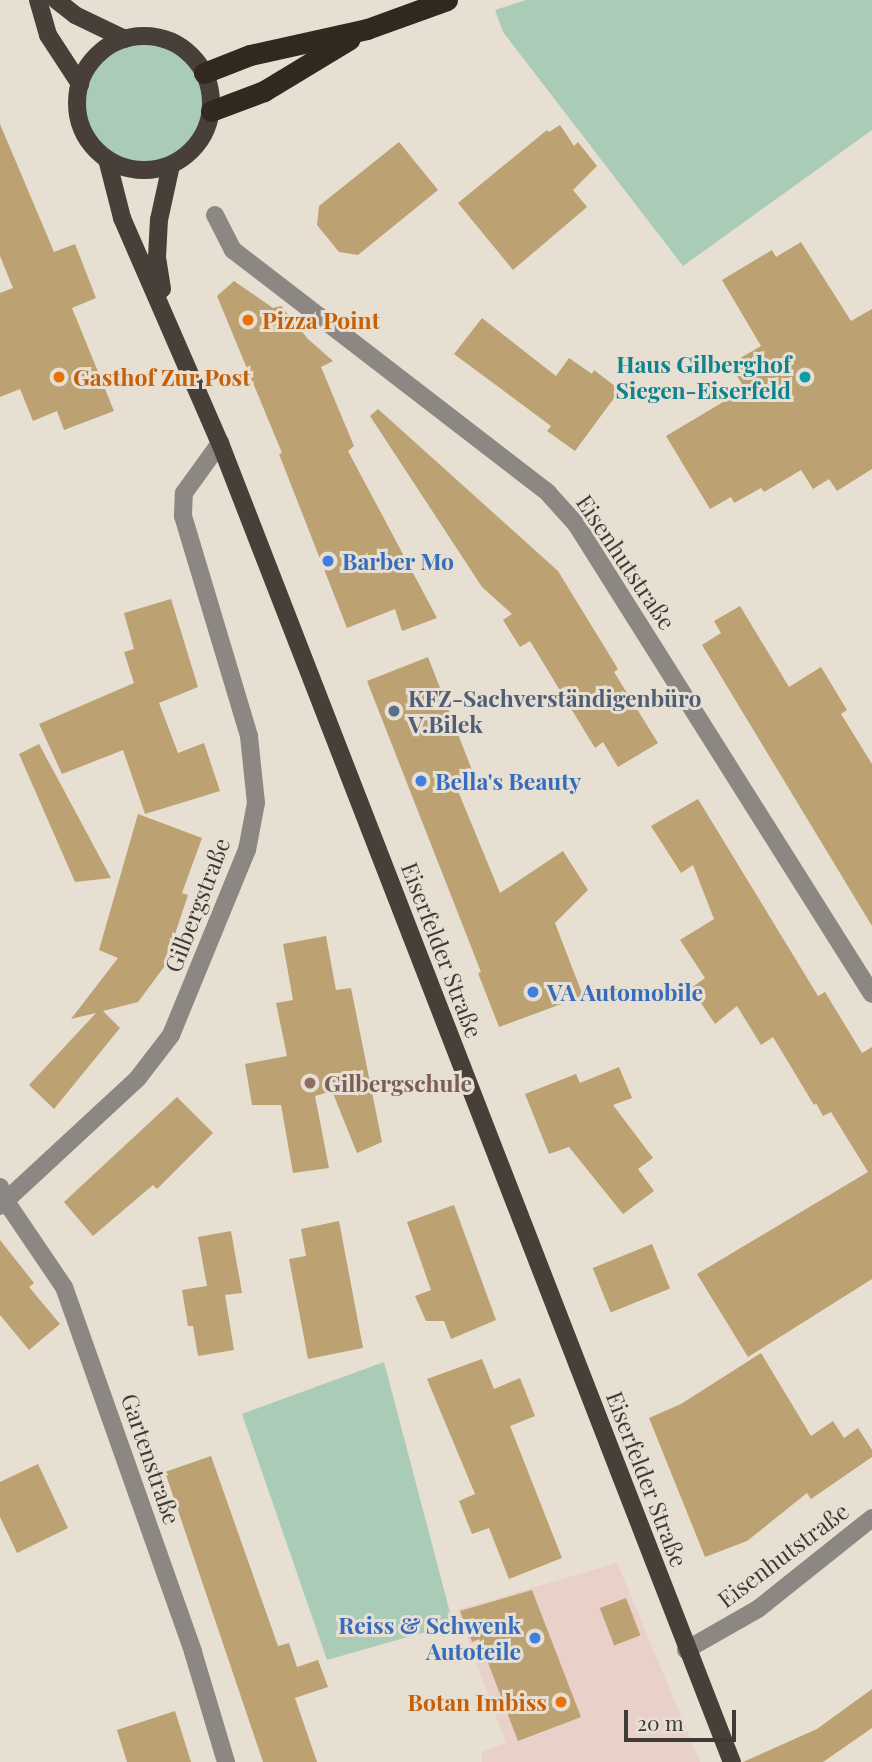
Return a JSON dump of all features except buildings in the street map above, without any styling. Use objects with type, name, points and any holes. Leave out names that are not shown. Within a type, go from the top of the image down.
[{"type":"highway","points":[[204,73],[250,55],[367,29],[447,0]]},
{"type":"highway","points":[[211,111],[264,91],[367,29]]},
{"type":"main road","points":[[38,0],[48,35],[80,84]]},
{"type":"main road","points":[[56,0],[75,15],[125,39]]},
{"type":"main road","points":[[80,84],[90,64],[105,49],[125,39],[144,36],[162,38],[179,46],[204,73],[211,98],[211,111],[198,143],[171,164],[150,170],[127,168],[107,159]]},
{"type":"main road","name":"Eiserfelder Straße","points":[[80,84],[77,105],[81,126],[92,145],[107,159],[122,218],[220,443],[732,1762]]},
{"type":"main road","name":"Eiserfelder Straße","points":[[166,314],[157,257],[159,220],[171,164]]},
{"type":"street","name":"Eisenhutstraße","points":[[215,215],[233,250],[548,494],[576,524],[872,994]]},
{"type":"street","name":"Gilbergstraße","points":[[2,1198],[138,1077],[171,1035],[247,850],[256,803],[249,736],[183,516],[184,493],[220,443]]},
{"type":"street","name":"Gartenstraße","points":[[2,1198],[64,1287],[193,1652],[226,1762]]},
{"type":"street","name":"Eisenhutstraße","points":[[687,1650],[758,1609],[872,1518]]},
{"type":"shaded area","points":[[617,1563],[700,1762],[482,1762],[482,1752],[506,1743],[457,1610]]},
{"type":"green space","points":[[526,0],[872,0],[872,130],[683,266],[503,32],[495,10]]},
{"type":"green space","points":[[144,36],[169,42],[191,56],[205,78],[211,103],[205,128],[191,150],[169,164],[144,170],[119,164],[97,150],[83,128],[77,103],[83,78],[97,56],[119,42]]},
{"type":"green space","points":[[384,1362],[453,1624],[327,1660],[242,1414]]},
{"type":"place","name":"Pizza Point","points":[[248,320]]},
{"type":"place","name":"Gasthof Zur Post","points":[[59,377]]},
{"type":"place","name":"Haus Gilberghof Siegen-Eiserfeld","points":[[805,377]]},
{"type":"place","name":"Barber Mo","points":[[328,561]]},
{"type":"place","name":"KFZ-Sachverständigenbüro V.Bilek","points":[[394,711]]},
{"type":"place","name":"Bella's Beauty","points":[[421,781]]},
{"type":"place","name":"VA Automobile","points":[[533,992]]},
{"type":"place","name":"Gilbergschule","points":[[310,1083]]},
{"type":"place","name":"Reiss & Schwenk Autoteile","points":[[535,1638]]},
{"type":"place","name":"Botan Imbiss","points":[[561,1702]]}]
